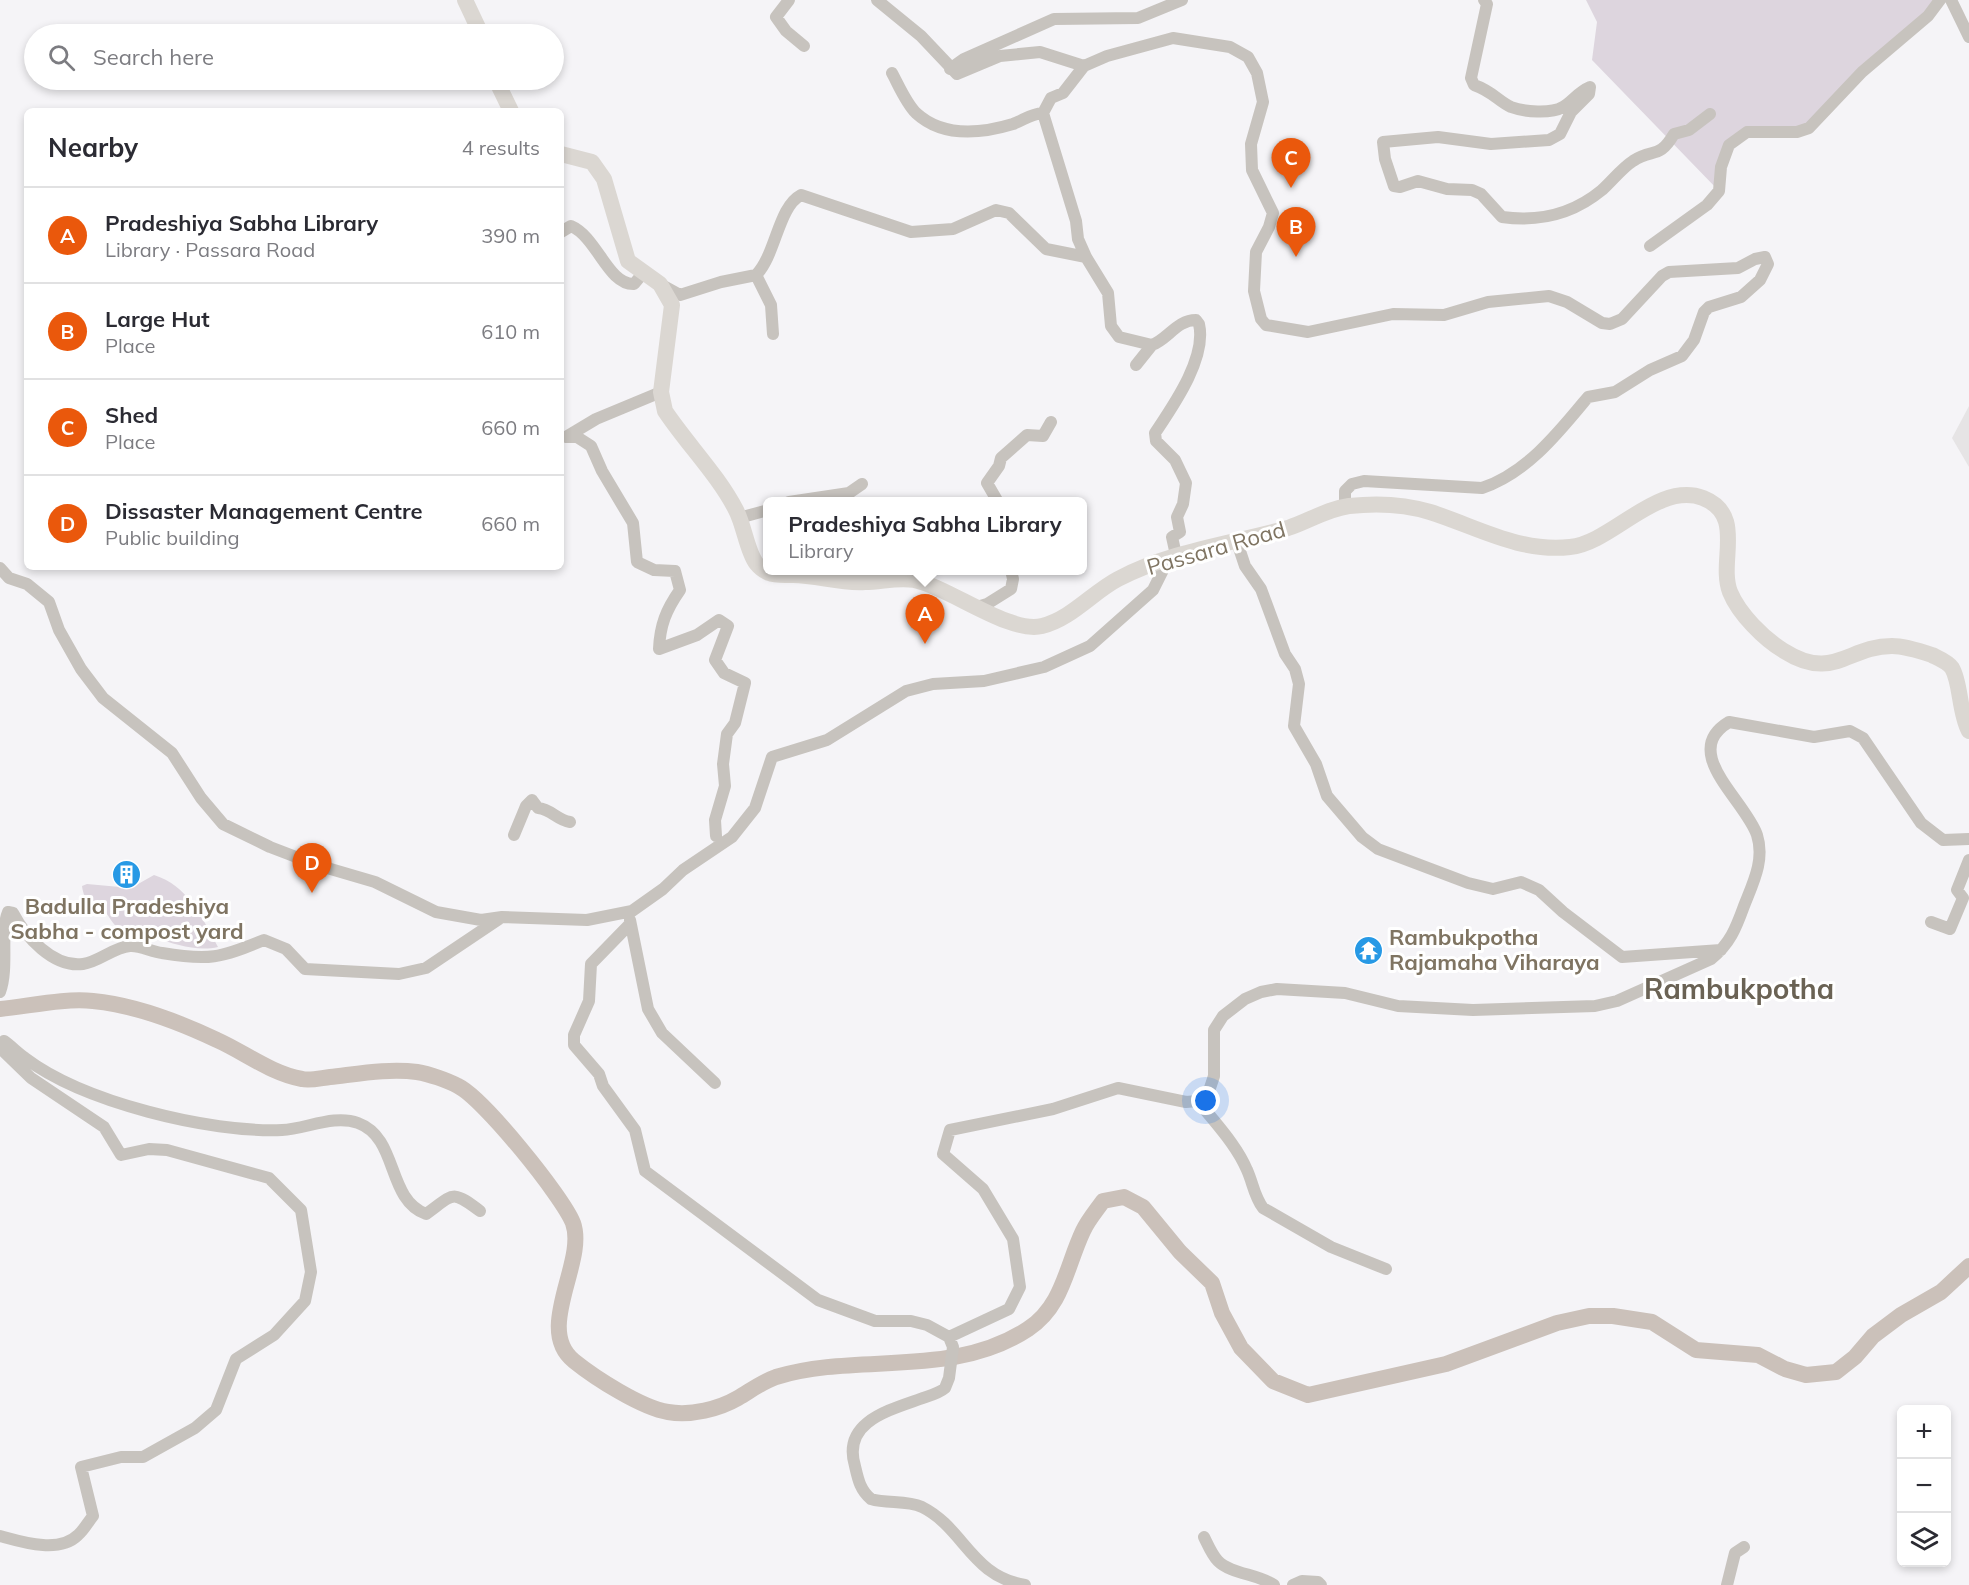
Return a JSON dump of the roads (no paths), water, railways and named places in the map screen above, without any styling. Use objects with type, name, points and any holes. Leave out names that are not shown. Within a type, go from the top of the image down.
[{"type":"highway","points":[[465,0],[476,24]]},
{"type":"highway","points":[[501,90],[510,108]]},
{"type":"highway","points":[[564,155],[592,162],[604,179],[628,261],[660,284]]},
{"type":"highway","name":"Passara Road","points":[[660,284],[672,305],[661,392],[665,411],[739,518],[756,563],[763,569]]},
{"type":"highway","name":"Passara Road","points":[[806,575],[863,583],[888,579],[915,580],[1026,626],[1045,626],[1117,579],[1172,557],[1290,527],[1345,507],[1378,505],[1409,507],[1498,538],[1551,548],[1572,548],[1586,543],[1641,510],[1669,499],[1686,495],[1698,496],[1710,501],[1727,520],[1730,541],[1727,579],[1737,604],[1778,647],[1815,664],[1836,663],[1873,649],[1893,646],[1920,651],[1941,659],[1952,668],[1969,730]]},
{"type":"street","points":[[789,0],[776,17],[786,31],[804,46]]},
{"type":"street","points":[[877,0],[921,36],[957,74],[1000,56],[1040,52],[1084,66]]},
{"type":"street","points":[[950,69],[964,59],[1054,19],[1138,18],[1182,0]]},
{"type":"street","points":[[1484,0],[1487,4],[1471,78],[1474,85],[1491,91],[1511,107],[1536,111],[1550,111],[1563,107],[1580,91],[1590,87],[1589,94],[1571,112],[1560,134],[1549,140],[1491,144],[1438,137],[1383,142],[1385,159],[1394,186],[1400,187],[1418,181],[1447,189],[1472,190],[1481,194],[1502,218],[1525,220],[1555,216],[1600,192],[1634,160],[1665,150],[1674,134],[1689,130],[1710,114]]},
{"type":"street","points":[[1650,246],[1707,205],[1719,191],[1721,167],[1729,146],[1734,141],[1747,132],[1797,132],[1809,128],[1862,72],[1928,16],[1940,0]]},
{"type":"street","points":[[1951,0],[1969,37]]},
{"type":"street","points":[[1152,345],[1119,337],[1111,326],[1108,293],[1078,239],[1076,222],[1043,113],[1051,98],[1063,93],[1084,66],[1107,56],[1173,38],[1230,47],[1248,57],[1257,73],[1263,102],[1251,144],[1252,170],[1273,213],[1269,227],[1256,252],[1254,291],[1261,319],[1266,325],[1276,329],[1308,332],[1393,314],[1444,315],[1488,302],[1549,296],[1567,302],[1602,323],[1610,324],[1622,320],[1662,276],[1669,272],[1738,268],[1755,259],[1765,257],[1768,264],[1760,280],[1741,297],[1709,307],[1704,312],[1694,340],[1682,356],[1650,370],[1616,392],[1588,397],[1546,447],[1493,485],[1482,488],[1364,481],[1352,484],[1344,491],[1345,507]]},
{"type":"street","points":[[892,73],[915,112],[939,129],[974,131],[1015,123],[1034,113],[1043,113]]},
{"type":"street","points":[[660,284],[681,295],[721,282],[756,275],[768,259],[787,211],[795,198],[801,195],[911,232],[952,229],[996,210],[1009,213],[1046,249],[1086,257]]},
{"type":"street","points":[[564,230],[571,226],[579,230],[598,250],[618,280],[626,284],[634,284],[644,272]]},
{"type":"street","points":[[756,275],[771,304],[773,334]]},
{"type":"street","points":[[0,568],[9,578],[27,584],[49,602],[58,630],[81,669],[103,698],[172,753],[201,798],[223,824],[270,848],[375,882],[436,912],[481,920],[502,917],[587,920],[632,911],[663,889],[683,870],[732,837],[755,808],[772,757],[827,740],[915,687],[984,681],[1044,667],[1090,646],[1153,590],[1172,557],[1172,537],[1180,532],[1177,517],[1183,504],[1186,483],[1175,460],[1156,441],[1155,433],[1176,402],[1190,375],[1198,346],[1199,324],[1196,320],[1190,320],[1181,324],[1152,345],[1136,365]]},
{"type":"street","points":[[661,392],[596,418],[566,437],[577,437],[591,447],[602,471],[633,523],[637,562],[654,570],[675,571],[680,590],[665,610],[659,649],[697,635],[719,620],[728,626],[715,660],[724,673],[745,682],[735,723],[727,734],[723,764],[725,786],[715,820],[716,836]]},
{"type":"street","points":[[993,497],[987,483],[999,466],[1000,458],[1027,435],[1043,436],[1051,422]]},
{"type":"street","points":[[819,497],[849,493],[862,484]]},
{"type":"street","points":[[739,518],[763,511]]},
{"type":"street","points":[[1236,539],[1245,566],[1261,589],[1285,654],[1295,669],[1299,684],[1293,726],[1316,764],[1327,796],[1362,837],[1378,849],[1468,883],[1493,889],[1521,882],[1539,890],[1563,912],[1622,957],[1722,950]]},
{"type":"street","points":[[977,607],[987,604],[1011,589],[1012,575]]},
{"type":"street","points":[[951,1342],[1009,1309],[1020,1287],[1013,1239],[983,1189],[943,1154],[950,1130],[1053,1109],[1118,1088],[1186,1102],[1198,1101],[1209,1091],[1214,1076],[1212,1043],[1214,1030],[1223,1016],[1261,992],[1277,988],[1345,993],[1398,1006],[1473,1010],[1595,1006],[1617,1001],[1710,959],[1722,950],[1732,938],[1761,862],[1757,834],[1711,761],[1710,743],[1717,729],[1729,722],[1814,737],[1850,730],[1863,738],[1921,823],[1942,840],[1969,839]]},
{"type":"street","points":[[514,835],[526,806],[532,800],[538,808],[545,809],[561,821],[570,822]]},
{"type":"street","points":[[1931,922],[1950,929],[1963,898],[1957,890],[1969,861]]},
{"type":"street","points":[[632,911],[629,925],[648,1009],[662,1033],[715,1083]]},
{"type":"street","points":[[1,989],[2,921],[8,912],[13,913],[22,931],[62,962],[83,964],[131,945],[148,951],[193,958],[224,957],[264,939],[286,949],[305,969],[399,974],[426,968],[502,917]]},
{"type":"street","points":[[629,925],[591,964],[589,1001],[574,1035],[574,1045],[599,1074],[603,1086],[635,1130],[645,1171],[818,1300],[875,1321],[911,1321],[927,1325],[951,1342]]},
{"type":"street","points":[[0,1040],[26,1059],[81,1089],[168,1117],[237,1128],[283,1130],[340,1120],[360,1123],[381,1140],[406,1202],[426,1214],[452,1195],[460,1195],[480,1211]]},
{"type":"street","points":[[0,1048],[31,1078],[104,1127],[121,1155],[149,1149],[167,1150],[269,1178],[301,1210],[311,1272],[305,1301],[274,1335],[236,1359],[216,1410],[195,1428],[143,1457],[121,1457],[81,1467],[93,1516],[77,1537],[48,1546],[29,1545],[0,1536]]},
{"type":"street","points":[[1198,1101],[1237,1151],[1247,1170],[1256,1199],[1263,1208],[1331,1247],[1386,1269]]},
{"type":"street","points":[[951,1342],[949,1378],[941,1392],[883,1414],[858,1432],[851,1447],[861,1487],[871,1499],[920,1506],[947,1527],[994,1576],[1006,1582],[1024,1585]]},
{"type":"street","points":[[1203,1537],[1218,1561],[1227,1568],[1262,1577],[1274,1585]]},
{"type":"street","points":[[1727,1585],[1735,1552],[1744,1548]]},
{"type":"street","points":[[1293,1585],[1302,1581],[1318,1581],[1321,1585]]},
{"type":"waterway","points":[[0,1009],[70,1001],[109,1003],[141,1010],[188,1027],[269,1068],[305,1080],[373,1072],[406,1071],[432,1076],[458,1086],[470,1094],[521,1149],[554,1192],[573,1223],[575,1239],[573,1257],[560,1314],[559,1331],[563,1347],[574,1361],[606,1384],[645,1405],[668,1412],[686,1413],[714,1408],[730,1402],[771,1379],[807,1370],[936,1360],[968,1354],[999,1344],[1040,1320],[1062,1285],[1077,1245],[1090,1219],[1103,1201],[1124,1197],[1143,1207],[1180,1252],[1212,1283],[1222,1313],[1241,1348],[1273,1381],[1308,1395],[1446,1364],[1557,1323],[1589,1316],[1613,1316],[1652,1322],[1696,1350],[1758,1355],[1785,1369],[1806,1375],[1836,1372],[1855,1357],[1873,1336],[1901,1315],[1941,1292],[1969,1266]]},
{"type":"place","name":"Shed","points":[[1291,188]]},
{"type":"place","name":"Large Hut","points":[[1296,257]]},
{"type":"place","name":"Pradeshiya Sabha Library","points":[[925,644]]},
{"type":"place","name":"Badulla Pradeshiya Sabha - compost yard","points":[[127,874]]},
{"type":"place","name":"Dissaster Management Centre","points":[[312,893]]},
{"type":"place","name":"Rambukpotha Rajamaha Viharaya","points":[[1368,950]]},
{"type":"district","name":"Rambukpotha","points":[[1739,989]]}]
